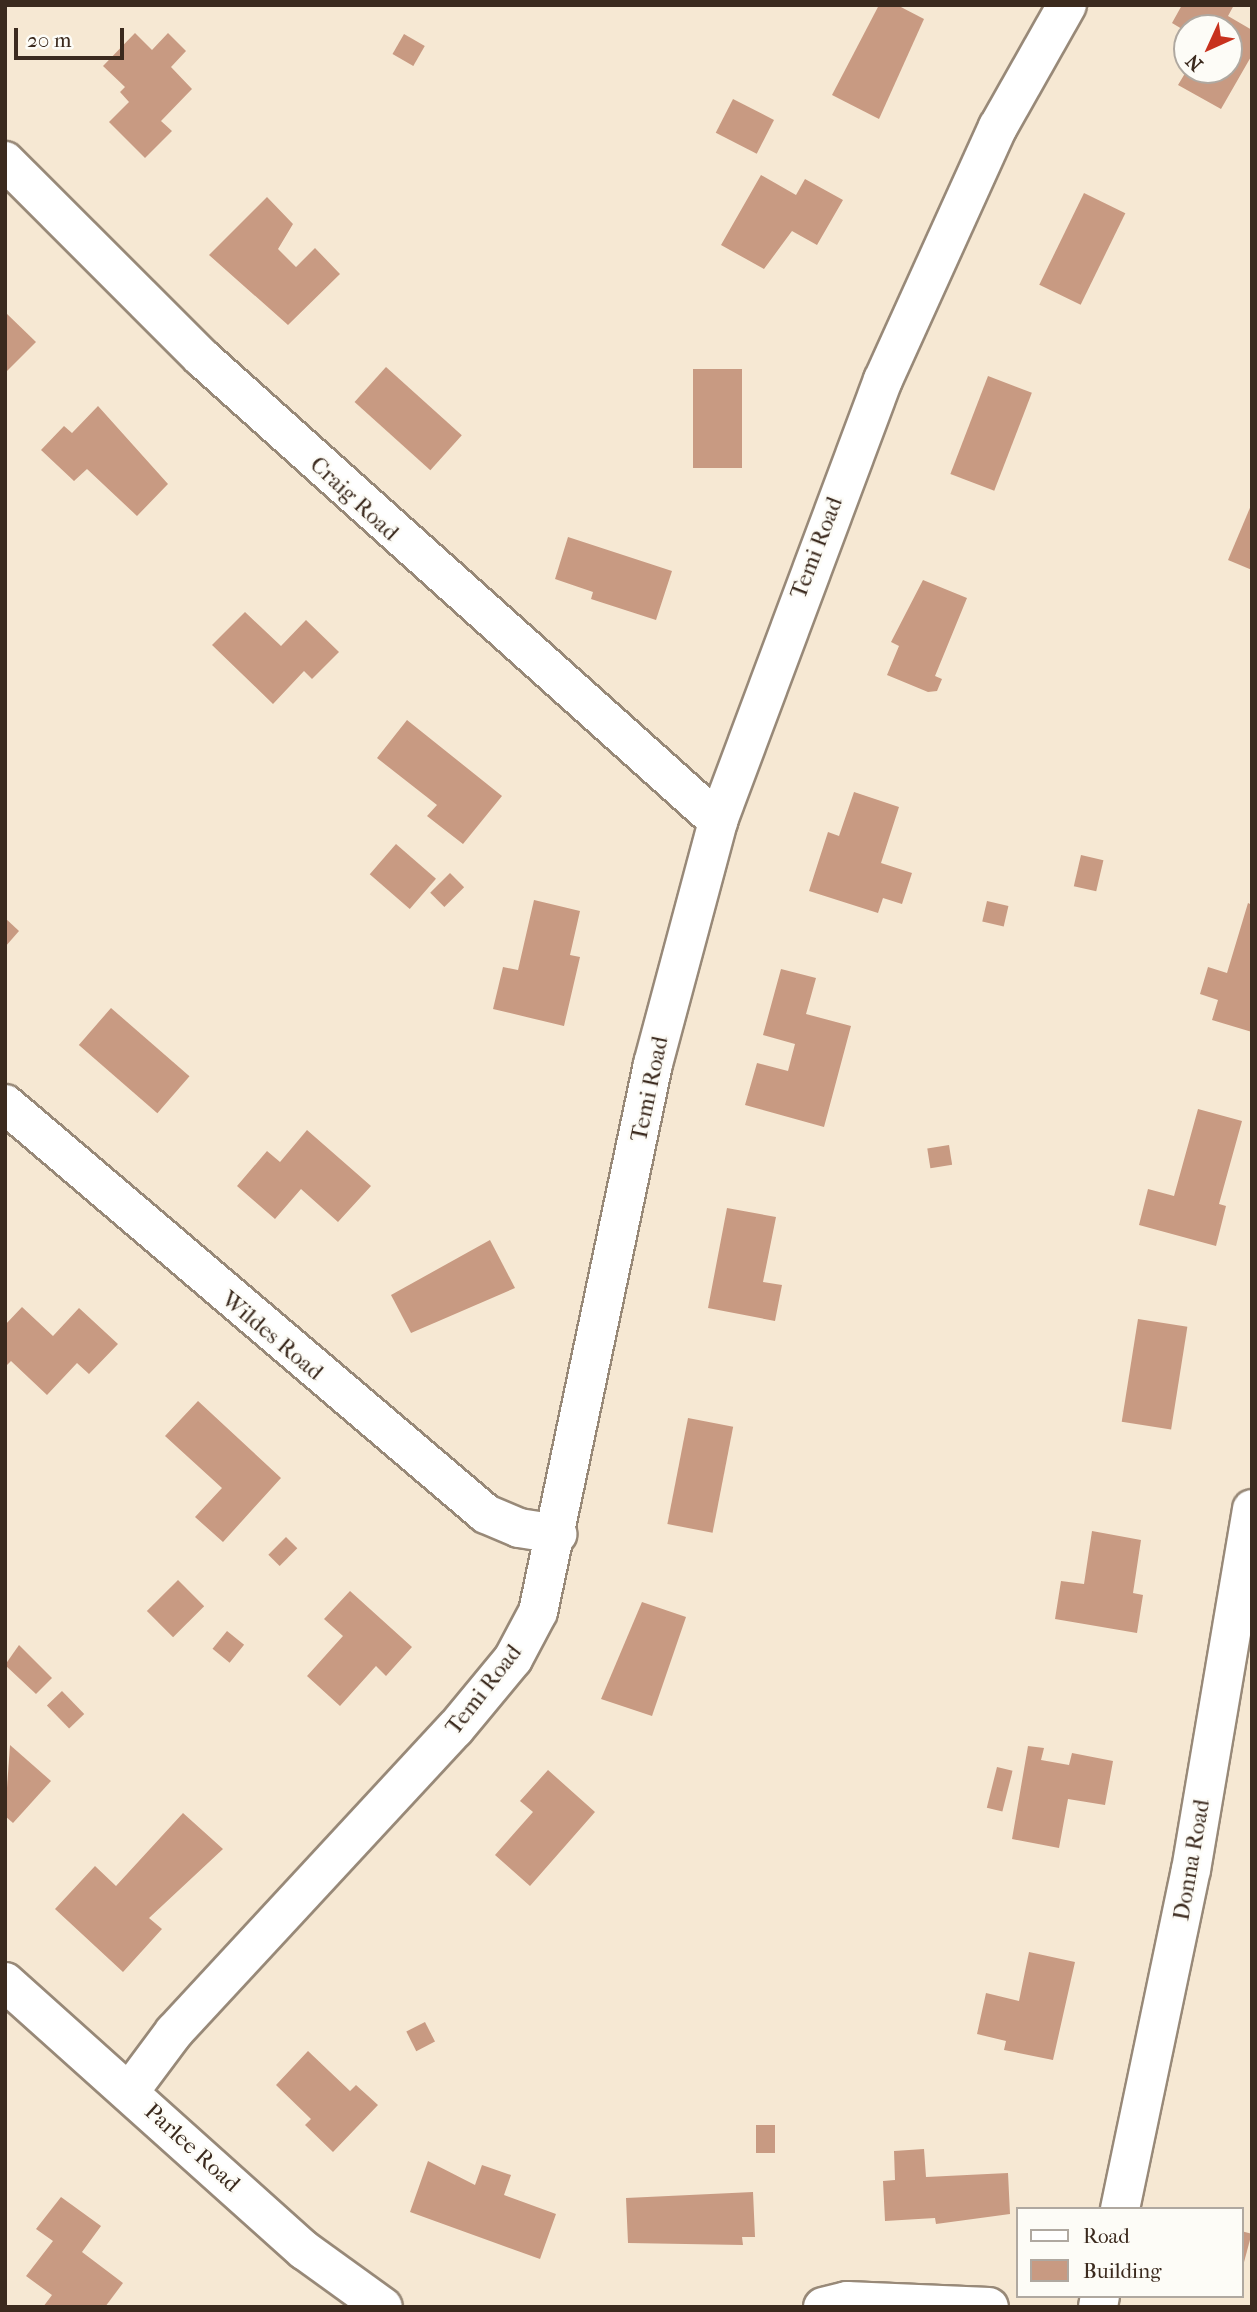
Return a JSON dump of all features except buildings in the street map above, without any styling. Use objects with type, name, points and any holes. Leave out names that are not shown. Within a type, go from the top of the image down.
[{"type":"street","name":"Temi Road","points":[[130,2091],[174,2032],[513,1659],[538,1612],[558,1534],[653,1064],[718,821],[883,380],[998,127],[1067,5]]},
{"type":"street","name":"Craig Road","points":[[5,161],[201,357],[718,821]]},
{"type":"street","name":"Wildes Road","points":[[5,1104],[486,1514],[519,1528],[558,1534]]},
{"type":"street","name":"Donna Road","points":[[1120,2207],[1191,1870],[1252,1509]]},
{"type":"street","name":"Parlee Road","points":[[5,1982],[130,2091],[303,2250],[383,2307]]},
{"type":"street","points":[[823,2307],[875,2301],[989,2307]]}]
